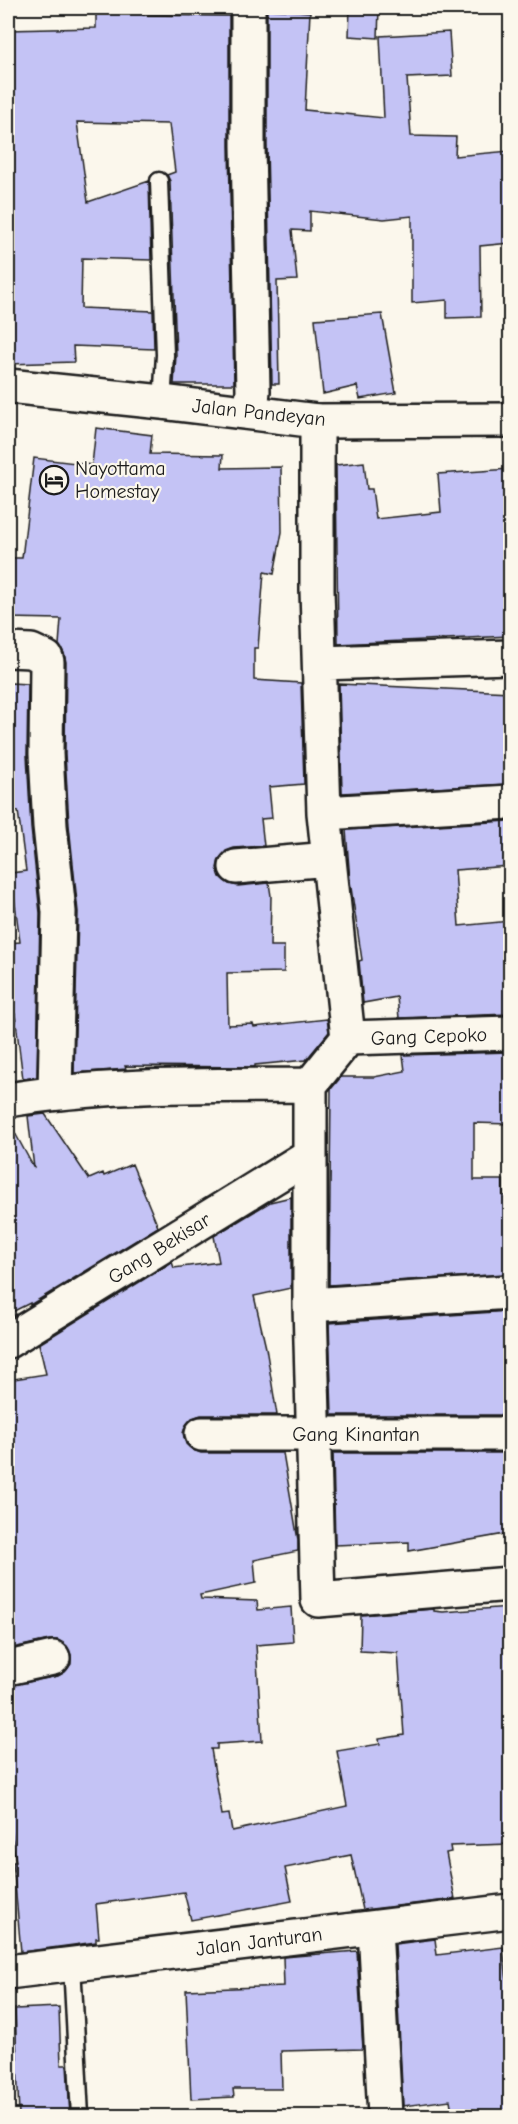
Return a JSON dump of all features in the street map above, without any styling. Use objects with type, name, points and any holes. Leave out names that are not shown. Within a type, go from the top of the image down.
[{"type":"street","points":[[248,8],[248,158],[253,391],[251,412]]},
{"type":"street","name":"Jalan Pandeyan","points":[[8,386],[317,421],[510,420]]},
{"type":"street","points":[[317,421],[317,590],[324,813],[348,1038],[310,1085],[310,1305],[318,1600],[510,1584]]},
{"type":"street","points":[[8,650],[40,654],[46,658],[47,662],[46,754],[50,825],[59,912],[55,1092]]},
{"type":"street","points":[[320,663],[510,657]]},
{"type":"street","points":[[324,813],[510,802]]},
{"type":"street","points":[[236,867],[329,859]]},
{"type":"street","name":"Gang Cepoko","points":[[348,1038],[510,1033]]},
{"type":"street","points":[[8,1100],[55,1092],[159,1086],[310,1085]]},
{"type":"street","name":"Gang Bekisar","points":[[8,1341],[310,1155]]},
{"type":"street","points":[[310,1305],[510,1292]]},
{"type":"street","name":"Gang Kinantan","points":[[202,1434],[510,1434]]},
{"type":"street","points":[[8,1668],[53,1658]]},
{"type":"street","name":"Jalan Janturan","points":[[8,1972],[510,1911]]},
{"type":"street","points":[[375,1928],[385,2116]]},
{"type":"lane","points":[[159,181],[165,355],[162,402]]},
{"type":"lane","points":[[72,1964],[80,2116]]},
{"type":"building","points":[[96,8],[143,8],[143,15],[229,16],[234,384],[174,384],[176,355],[170,181],[167,175],[175,172],[169,124],[77,122],[88,202],[149,181],[151,260],[82,258],[81,308],[153,311],[154,349],[73,346],[74,362],[8,364],[8,30],[96,28]]},
{"type":"building","points":[[350,8],[379,8],[378,38],[349,36]]},
{"type":"building","points":[[267,9],[310,12],[305,110],[384,118],[380,36],[449,32],[452,76],[407,78],[411,136],[456,137],[455,156],[510,151],[510,243],[480,246],[481,317],[447,318],[447,300],[412,303],[412,216],[384,219],[310,211],[310,231],[292,230],[297,280],[277,281],[279,384],[272,384],[267,146]]},
{"type":"building","points":[[382,314],[396,393],[360,399],[357,386],[323,394],[315,319]]},
{"type":"building","points":[[96,428],[152,435],[150,454],[223,455],[222,468],[281,467],[282,532],[274,574],[264,572],[258,648],[254,648],[254,680],[301,683],[304,784],[269,787],[272,818],[261,819],[264,846],[234,848],[226,851],[219,859],[217,868],[220,877],[229,884],[238,886],[269,883],[270,946],[284,946],[284,972],[227,973],[228,1025],[253,1024],[254,1027],[327,1019],[329,1032],[306,1060],[255,1065],[255,1067],[125,1066],[126,1069],[74,1073],[78,912],[69,825],[65,754],[66,662],[59,645],[61,619],[8,618],[8,558],[22,558],[34,458],[92,465]]},
{"type":"building","points":[[364,462],[367,489],[372,489],[376,519],[441,512],[438,474],[510,469],[510,636],[338,644],[336,465]]},
{"type":"building","points":[[10,683],[28,684],[27,755],[31,828],[40,913],[37,1077],[23,1079],[15,1014],[8,1015],[8,943],[20,942],[11,873],[26,871],[18,811],[8,813]]},
{"type":"building","points":[[339,684],[510,692],[505,734],[510,734],[510,784],[342,793]]},
{"type":"building","points":[[510,821],[510,866],[455,870],[459,926],[510,921],[510,1014],[399,1018],[397,997],[363,1003],[359,961],[362,960],[350,881],[346,830]]},
{"type":"building","points":[[510,1052],[510,1124],[474,1123],[474,1180],[503,1180],[503,1196],[510,1196],[510,1274],[329,1285],[331,1089],[341,1077],[374,1077],[405,1071],[403,1055]]},
{"type":"building","points":[[45,1114],[89,1179],[103,1173],[104,1176],[132,1164],[158,1227],[30,1305],[30,1303],[8,1314],[8,1120],[34,1168],[28,1116]]},
{"type":"building","points":[[291,1197],[291,1288],[254,1296],[266,1348],[277,1415],[201,1415],[192,1418],[183,1433],[186,1444],[201,1453],[283,1453],[298,1540],[298,1551],[254,1560],[256,1583],[200,1595],[201,1599],[257,1601],[258,1610],[291,1607],[293,1642],[256,1645],[262,1741],[217,1744],[217,1749],[211,1749],[222,1815],[229,1814],[232,1831],[347,1806],[337,1751],[380,1744],[379,1739],[404,1735],[398,1653],[360,1651],[361,1615],[434,1609],[434,1611],[443,1612],[510,1607],[510,1844],[450,1846],[451,1852],[446,1853],[455,1899],[363,1910],[351,1855],[285,1868],[292,1901],[191,1920],[184,1892],[96,1904],[99,1938],[96,1938],[96,1942],[21,1952],[13,1862],[16,1862],[8,1810],[8,1686],[58,1676],[65,1672],[71,1664],[71,1655],[67,1646],[58,1640],[8,1649],[8,1380],[46,1374],[39,1344],[172,1262],[174,1268],[219,1262],[214,1236],[270,1202]]},
{"type":"building","points":[[510,1311],[510,1415],[332,1415],[329,1323]]},
{"type":"building","points":[[333,1453],[510,1453],[510,1533],[409,1551],[409,1542],[335,1545]]},
{"type":"building","points":[[435,1939],[437,1955],[503,1947],[510,1999],[510,2116],[453,2116],[450,2100],[403,2106],[395,1944]]},
{"type":"building","points":[[357,1951],[363,2049],[281,2051],[282,2089],[233,2089],[234,2097],[191,2099],[186,1990],[284,1986],[283,1957]]},
{"type":"building","points":[[59,2007],[61,2065],[67,2065],[70,2116],[19,2116],[15,2009]]},
{"type":"place","name":"Nayottama Homestay","points":[[54,480]]}]
